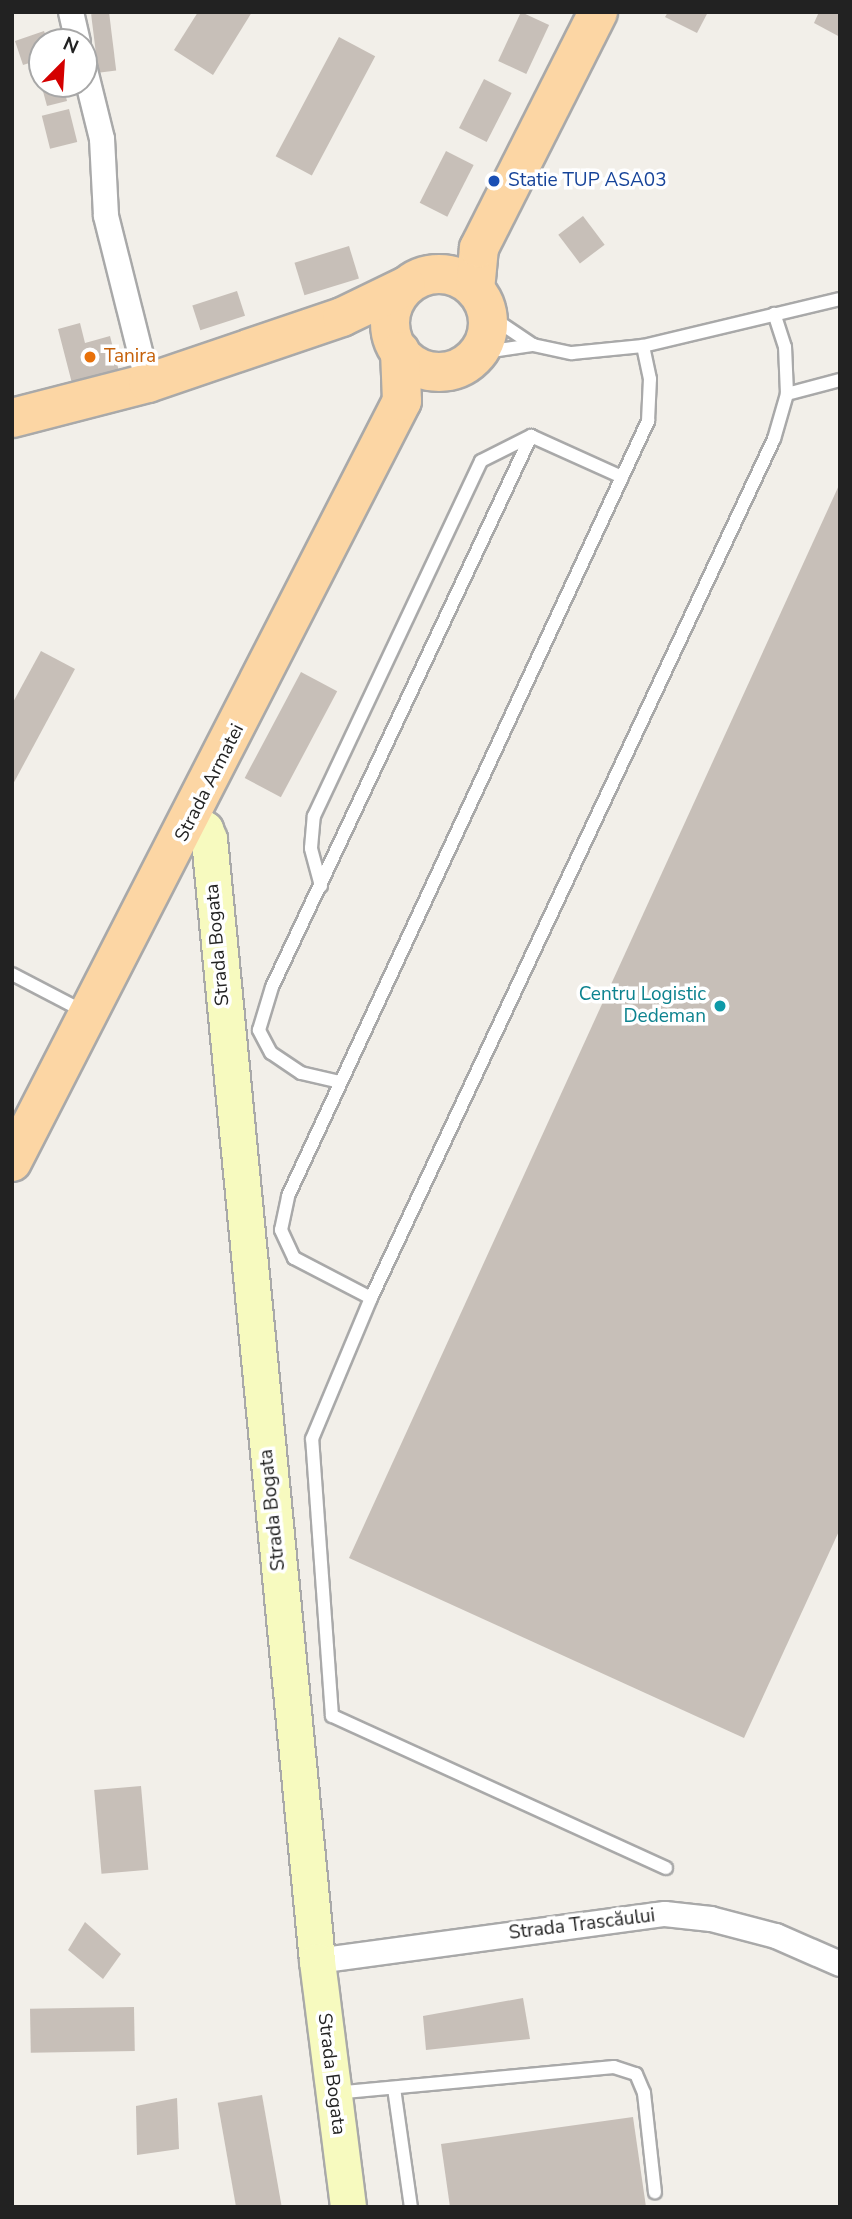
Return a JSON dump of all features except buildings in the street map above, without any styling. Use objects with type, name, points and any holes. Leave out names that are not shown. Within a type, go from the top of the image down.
[{"type":"main road","points":[[353,313],[396,341],[420,368],[444,371],[467,363],[478,353],[486,339],[468,293],[479,248],[598,12]]},
{"type":"main road","points":[[12,418],[148,383],[353,313],[420,277],[468,293]]},
{"type":"main road","points":[[396,341],[394,306],[406,286]]},
{"type":"main road","name":"Strada Armatei","points":[[396,341],[402,401]]},
{"type":"main road","name":"Strada Armatei","points":[[12,1162],[191,820],[402,401],[444,371]]},
{"type":"main road","name":"Strada Bogata","points":[[191,820],[205,829],[209,839],[317,1961],[348,2207]]},
{"type":"street","points":[[92,98],[102,139],[106,216],[148,383]]},
{"type":"street","name":"Strada Trascăului","points":[[317,1961],[665,1914],[711,1919],[776,1937],[840,1964]]},
{"type":"lane","points":[[468,293],[533,345]]},
{"type":"lane","points":[[478,353],[533,345],[572,353],[643,346],[840,299]]},
{"type":"lane","points":[[666,1868],[332,1716],[312,1438],[371,1298],[774,439],[787,394],[785,346],[774,314]]},
{"type":"lane","points":[[371,1298],[294,1258],[281,1230],[288,1196],[648,421],[650,379],[643,346]]},
{"type":"lane","points":[[787,394],[840,380]]},
{"type":"lane","points":[[321,886],[311,848],[314,816],[469,481],[481,461],[496,450],[531,436],[622,477]]},
{"type":"lane","points":[[340,1082],[301,1073],[271,1053],[259,1030],[272,987],[531,436]]},
{"type":"lane","points":[[12,974],[89,1014]]},
{"type":"lane","points":[[334,2093],[614,2067],[636,2074],[644,2094],[655,2192]]},
{"type":"lane","points":[[394,2088],[411,2207]]},
{"type":"place","name":"Statie TUP ASA03","points":[[494,181]]},
{"type":"place","name":"Tanira","points":[[90,357]]},
{"type":"place","name":"Centru Logistic Dedeman","points":[[720,1006]]}]
